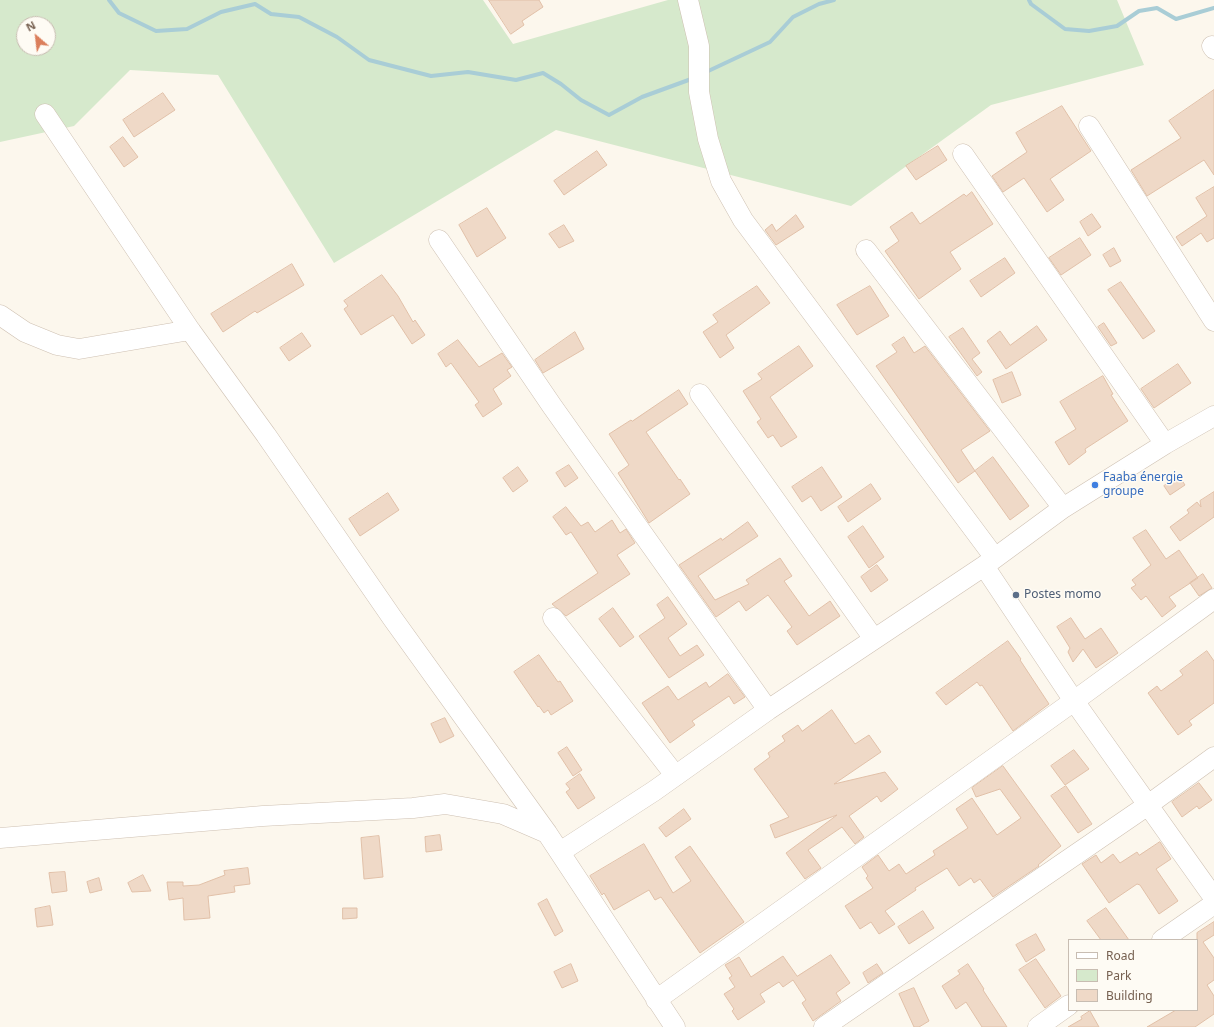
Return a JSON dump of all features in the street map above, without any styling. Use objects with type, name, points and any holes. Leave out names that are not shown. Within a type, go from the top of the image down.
[{"type":"street","points":[[688,0],[698,46],[699,92],[708,139],[721,181],[743,220],[990,562],[1074,701],[1214,898]]},
{"type":"street","points":[[45,114],[190,330],[266,435],[398,625],[547,833],[675,1027]]},
{"type":"street","points":[[1089,126],[1214,321]]},
{"type":"street","points":[[963,154],[1165,444]]},
{"type":"street","points":[[439,240],[552,406],[768,710]]},
{"type":"street","points":[[866,250],[1064,508]]},
{"type":"street","points":[[0,315],[25,332],[57,345],[79,349],[190,330]]},
{"type":"street","points":[[700,394],[874,639]]},
{"type":"street","points":[[560,852],[654,791],[768,710],[990,562],[1064,508],[1165,444],[1214,416]]},
{"type":"street","points":[[656,1000],[1214,599]]},
{"type":"street","points":[[553,618],[675,775]]},
{"type":"street","points":[[824,1027],[1148,805],[1214,757]]},
{"type":"street","points":[[0,838],[263,816],[413,808],[444,804],[503,814],[547,833]]},
{"type":"street","points":[[1163,939],[1214,904]]},
{"type":"street","points":[[1038,1027],[1068,1006]]},
{"type":"green space","points":[[0,0],[483,0],[513,44],[668,0],[1117,0],[1144,65],[991,105],[851,206],[556,130],[334,263],[218,75],[130,70],[74,126],[0,142]]},
{"type":"building","points":[[489,0],[539,0],[543,7],[522,21],[524,25],[511,34]]},
{"type":"building","points":[[1214,90],[1214,175],[1204,160],[1147,196],[1131,170],[1181,138],[1169,121]]},
{"type":"building","points":[[163,93],[175,110],[134,137],[123,120]]},
{"type":"building","points":[[1062,106],[1091,151],[1050,179],[1064,200],[1047,212],[1024,178],[1003,192],[992,176],[1027,152],[1016,133]]},
{"type":"building","points":[[123,137],[138,157],[124,167],[110,147]]},
{"type":"building","points":[[938,146],[947,160],[916,180],[906,166]]},
{"type":"building","points":[[597,151],[607,165],[564,195],[554,181]]},
{"type":"building","points":[[1214,187],[1214,238],[1207,242],[1201,233],[1182,246],[1176,237],[1207,216],[1196,198]]},
{"type":"building","points":[[972,192],[993,224],[950,252],[961,269],[919,299],[885,251],[899,241],[890,227],[912,212],[920,224],[964,194],[966,196]]},
{"type":"building","points":[[487,208],[506,238],[477,257],[459,225]]},
{"type":"building","points":[[1092,214],[1101,227],[1088,236],[1080,222]]},
{"type":"building","points":[[796,215],[804,227],[776,245],[765,230],[772,224],[776,231]]},
{"type":"building","points":[[564,225],[574,241],[559,248],[549,234]]},
{"type":"building","points":[[1080,238],[1091,255],[1061,275],[1049,258]]},
{"type":"building","points":[[1114,248],[1121,261],[1110,267],[1103,255]]},
{"type":"building","points":[[1005,258],[1015,273],[981,297],[970,281]]},
{"type":"building","points":[[292,264],[304,285],[257,313],[255,311],[223,332],[211,314]]},
{"type":"building","points":[[382,275],[398,296],[413,322],[415,320],[425,335],[412,344],[393,315],[361,335],[344,309],[348,306],[344,301]]},
{"type":"building","points":[[1121,282],[1155,331],[1143,339],[1108,290]]},
{"type":"building","points":[[757,286],[770,303],[726,335],[734,348],[720,358],[703,332],[718,322],[713,315]]},
{"type":"building","points":[[870,286],[889,316],[857,335],[837,305]]},
{"type":"building","points":[[1104,323],[1117,343],[1111,346],[1098,327]]},
{"type":"building","points":[[1037,326],[1047,340],[1006,369],[987,341],[1000,331],[1010,345]]},
{"type":"building","points":[[963,328],[980,353],[972,359],[982,372],[977,376],[949,337]]},
{"type":"building","points":[[575,332],[584,349],[543,373],[535,360]]},
{"type":"building","points":[[302,333],[311,346],[289,361],[280,348]]},
{"type":"building","points":[[904,337],[914,353],[925,346],[990,431],[961,450],[975,471],[958,483],[876,366],[897,352],[892,345]]},
{"type":"building","points":[[458,340],[479,367],[502,353],[512,367],[507,370],[511,376],[493,389],[502,404],[483,417],[475,405],[479,402],[451,363],[446,367],[438,354]]},
{"type":"building","points":[[799,346],[813,366],[770,397],[797,437],[781,447],[773,435],[768,438],[757,422],[761,419],[743,391],[762,379],[758,374]]},
{"type":"building","points":[[1178,364],[1191,383],[1154,408],[1141,389]]},
{"type":"building","points":[[1012,372],[1021,395],[1002,403],[993,380]]},
{"type":"building","points":[[1103,376],[1113,394],[1111,395],[1128,421],[1085,449],[1086,452],[1069,465],[1055,442],[1076,429],[1060,402]]},
{"type":"building","points":[[679,390],[688,404],[646,432],[690,494],[649,523],[618,473],[629,465],[609,434],[631,420],[632,421]]},
{"type":"building","points":[[993,457],[1029,506],[1010,520],[975,471]]},
{"type":"building","points":[[569,465],[578,478],[565,487],[556,473]]},
{"type":"building","points":[[518,467],[528,481],[513,492],[503,478]]},
{"type":"building","points":[[822,467],[842,497],[821,511],[811,496],[802,502],[792,487]]},
{"type":"building","points":[[1179,476],[1185,485],[1170,495],[1164,486]]},
{"type":"building","points":[[871,484],[881,499],[848,522],[838,507]]},
{"type":"building","points":[[1214,492],[1214,517],[1180,541],[1170,527],[1189,513],[1187,510],[1197,502],[1201,507],[1200,501]]},
{"type":"building","points":[[388,493],[399,510],[360,536],[349,519]]},
{"type":"building","points":[[566,507],[581,526],[588,522],[595,532],[612,520],[620,533],[626,529],[635,543],[617,555],[630,574],[566,616],[552,604],[598,573],[571,532],[566,535],[553,517]]},
{"type":"building","points":[[748,522],[758,536],[698,576],[715,600],[749,584],[746,580],[780,558],[792,576],[784,581],[809,616],[830,601],[840,616],[797,645],[787,631],[792,627],[768,595],[746,611],[739,601],[716,617],[679,565],[721,538],[722,540]]},
{"type":"building","points":[[863,526],[884,557],[869,568],[848,537]]},
{"type":"building","points":[[1146,530],[1166,559],[1179,550],[1198,578],[1169,597],[1176,606],[1162,617],[1146,596],[1141,600],[1131,588],[1136,585],[1132,580],[1151,565],[1133,538]]},
{"type":"building","points":[[877,565],[888,580],[871,592],[861,577]]},
{"type":"building","points":[[1203,574],[1212,588],[1199,596],[1190,583]]},
{"type":"building","points":[[668,597],[687,624],[668,638],[680,656],[697,645],[704,655],[669,678],[639,636],[665,618],[657,605]]},
{"type":"building","points":[[613,608],[634,637],[620,647],[599,619]]},
{"type":"building","points":[[1071,618],[1085,639],[1101,628],[1118,653],[1096,668],[1083,649],[1073,662],[1068,652],[1070,648],[1057,627]]},
{"type":"building","points":[[1008,641],[1049,704],[1013,731],[982,685],[980,686],[977,682],[946,705],[936,693]]},
{"type":"building","points":[[1207,651],[1214,661],[1214,703],[1189,721],[1192,725],[1178,735],[1148,693],[1157,686],[1161,691],[1183,675],[1180,671]]},
{"type":"building","points":[[539,655],[558,682],[560,681],[573,701],[551,715],[548,710],[544,713],[539,706],[538,707],[514,672]]},
{"type":"building","points":[[728,674],[745,697],[734,704],[729,696],[692,721],[695,725],[670,743],[642,703],[668,686],[678,700],[706,682],[709,687]]},
{"type":"building","points":[[832,710],[855,744],[869,735],[881,752],[834,784],[885,772],[898,789],[881,802],[877,796],[849,816],[864,837],[855,844],[842,827],[808,850],[821,868],[805,879],[786,853],[837,815],[775,838],[770,825],[789,817],[754,769],[770,757],[768,753],[785,741],[782,736],[798,725],[802,731]]},
{"type":"building","points":[[445,718],[454,736],[440,743],[431,724]]},
{"type":"building","points":[[567,747],[582,770],[573,776],[558,753]]},
{"type":"building","points":[[1074,750],[1089,769],[1065,785],[1051,766]]},
{"type":"building","points":[[1003,766],[1061,846],[1038,865],[1039,866],[993,897],[980,879],[974,883],[971,878],[959,886],[947,868],[915,888],[916,890],[885,911],[895,924],[879,934],[871,922],[860,929],[845,906],[873,888],[866,878],[868,876],[862,867],[878,855],[889,871],[899,864],[906,874],[935,855],[933,851],[968,828],[956,809],[972,798],[997,835],[1021,818],[1000,789],[976,797],[972,788]]},
{"type":"building","points":[[580,774],[595,798],[578,809],[566,792],[570,789],[566,784]]},
{"type":"building","points":[[1199,783],[1212,800],[1199,809],[1197,806],[1182,817],[1172,802]]},
{"type":"building","points":[[1066,786],[1092,824],[1078,833],[1051,796]]},
{"type":"building","points":[[684,809],[691,819],[666,837],[659,828]]},
{"type":"building","points":[[440,835],[442,850],[426,852],[425,837]]},
{"type":"building","points":[[379,836],[383,877],[364,879],[361,838]]},
{"type":"building","points":[[1160,842],[1171,859],[1156,869],[1178,901],[1159,914],[1140,885],[1137,884],[1109,903],[1082,864],[1096,855],[1101,863],[1113,854],[1120,863],[1137,852],[1139,855]]},
{"type":"building","points":[[644,844],[673,893],[691,881],[675,857],[690,846],[744,922],[700,953],[661,897],[655,900],[649,890],[614,910],[604,893],[602,895],[590,876]]},
{"type":"building","points":[[248,868],[250,884],[234,886],[235,892],[208,896],[210,918],[184,920],[183,898],[169,900],[167,882],[183,882],[183,886],[199,885],[225,875],[224,871]]},
{"type":"building","points":[[65,872],[67,891],[52,893],[49,873]]},
{"type":"building","points":[[143,875],[151,891],[132,892],[128,883]]},
{"type":"building","points":[[99,878],[102,890],[90,893],[87,882]]},
{"type":"building","points":[[547,899],[563,931],[555,936],[538,904]]},
{"type":"building","points":[[50,906],[53,925],[37,927],[35,909]]},
{"type":"building","points":[[343,908],[357,908],[357,918],[343,919]]},
{"type":"building","points":[[1106,908],[1128,939],[1100,939],[1087,921]]},
{"type":"building","points":[[923,911],[934,928],[909,944],[898,927]]},
{"type":"building","points":[[1214,922],[1214,935],[1203,942],[1214,958],[1214,980],[1207,985],[1214,996],[1214,1014],[1195,1027],[1147,1027],[1174,1011],[1198,1011],[1197,933]]},
{"type":"building","points":[[1036,934],[1045,950],[1026,962],[1016,945]]},
{"type":"building","points":[[831,955],[850,983],[836,993],[841,1001],[813,1021],[802,1003],[806,1000],[793,980],[783,987],[779,982],[760,994],[765,1002],[738,1020],[732,1011],[734,1009],[724,994],[735,987],[729,978],[732,976],[725,965],[739,957],[751,977],[783,956],[797,976]]},
{"type":"building","points":[[1036,959],[1061,996],[1045,1008],[1019,970]]},
{"type":"building","points":[[571,964],[578,981],[562,988],[554,972]]},
{"type":"building","points":[[877,964],[883,973],[868,983],[863,973]]},
{"type":"building","points":[[968,964],[1007,1027],[982,1027],[966,1002],[956,1009],[942,986],[960,974],[958,971]]},
{"type":"building","points":[[914,988],[929,1021],[919,1027],[914,1027],[899,994]]},
{"type":"building","points":[[1090,1011],[1099,1027],[1068,1027],[1082,1019],[1081,1017]]},
{"type":"waterway","points":[[109,0],[119,13],[156,31],[187,29],[221,12],[255,4],[271,14],[299,17],[337,37],[369,60],[431,76],[468,72],[516,80],[543,73],[561,84],[581,100],[609,115],[642,97],[694,78]]},
{"type":"waterway","points":[[704,73],[770,42],[793,17],[819,4],[834,0]]},
{"type":"waterway","points":[[1029,0],[1031,4],[1065,29],[1089,31],[1117,26],[1139,11],[1157,8],[1176,19],[1214,8]]},
{"type":"place","name":"Faaba énergie groupe","points":[[1095,485]]},
{"type":"place","name":"Postes momo","points":[[1016,595]]}]
